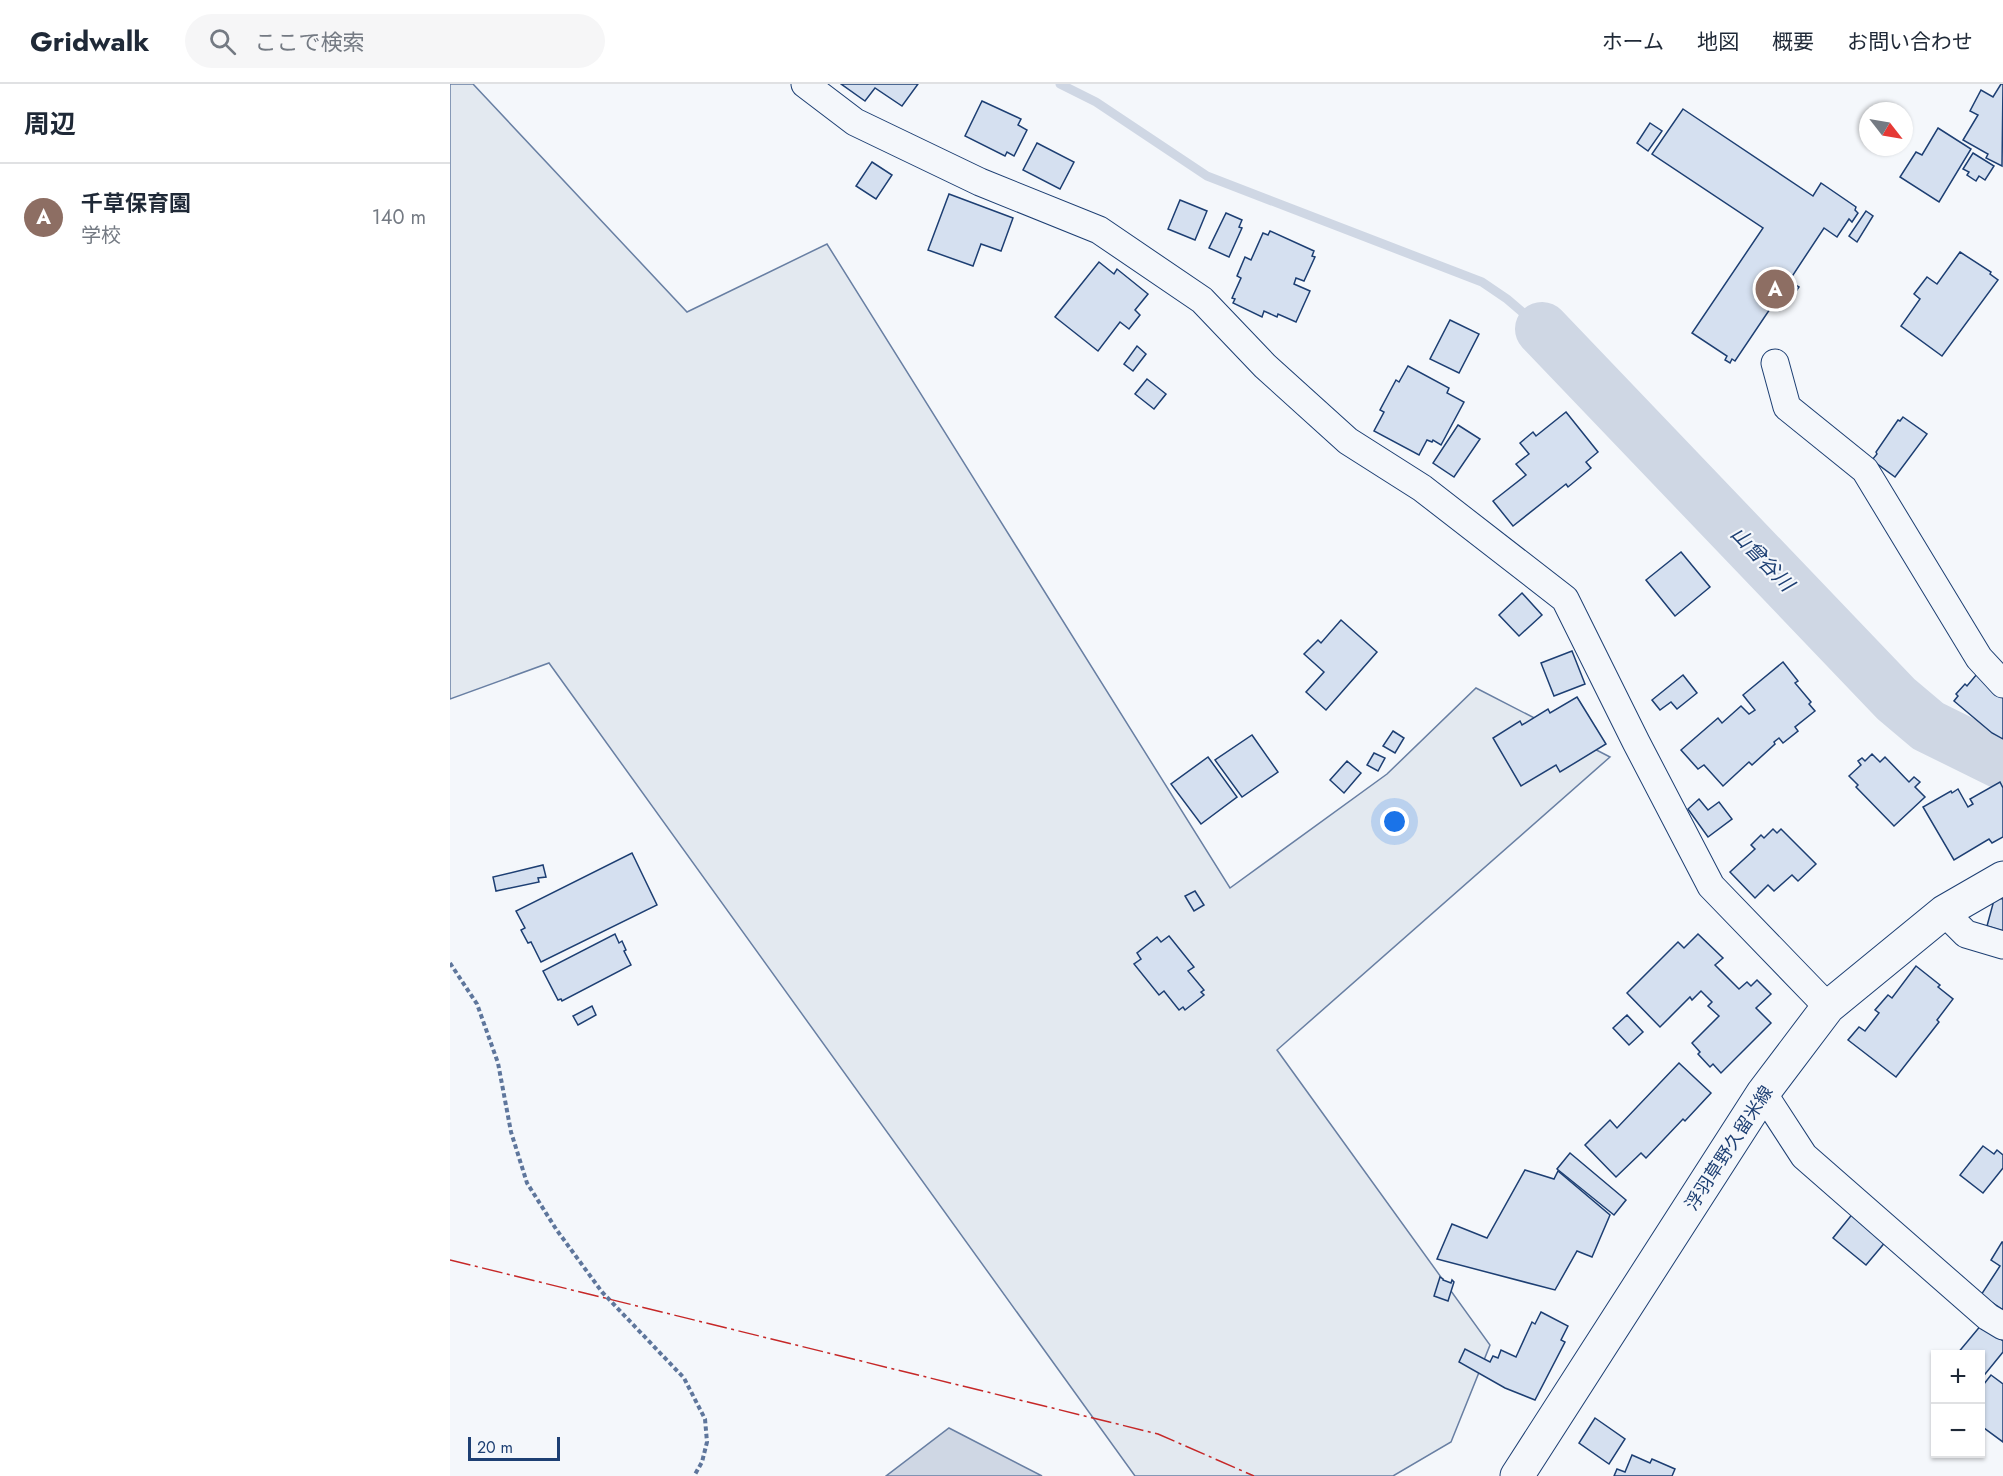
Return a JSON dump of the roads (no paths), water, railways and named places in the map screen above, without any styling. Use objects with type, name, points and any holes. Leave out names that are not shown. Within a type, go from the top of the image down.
[{"type":"main road","name":"浮羽草野久留米線","points":[[1517,1476],[1763,1093],[1828,1007],[1944,912],[2003,878]]},
{"type":"street","points":[[805,84],[855,122],[980,182],[1100,231],[1118,243],[1202,300],[1265,366],[1348,441],[1422,488],[1564,599],[1711,886],[1828,1007]]},
{"type":"street","points":[[1775,363],[1787,407],[1865,470],[1979,658],[2003,684]]},
{"type":"street","points":[[1944,912],[1966,934],[2003,945]]},
{"type":"street","points":[[1763,1093],[1804,1156],[1988,1317],[2003,1326]]},
{"type":"waterway","points":[[1060,84],[1096,102],[1207,176],[1482,282],[1507,299],[1542,329]]},
{"type":"waterway","name":"山曾谷川","points":[[1542,329],[1896,699],[1928,726],[2003,763]]},
{"type":"place","name":"千草保育園","points":[[1775,289]]}]
